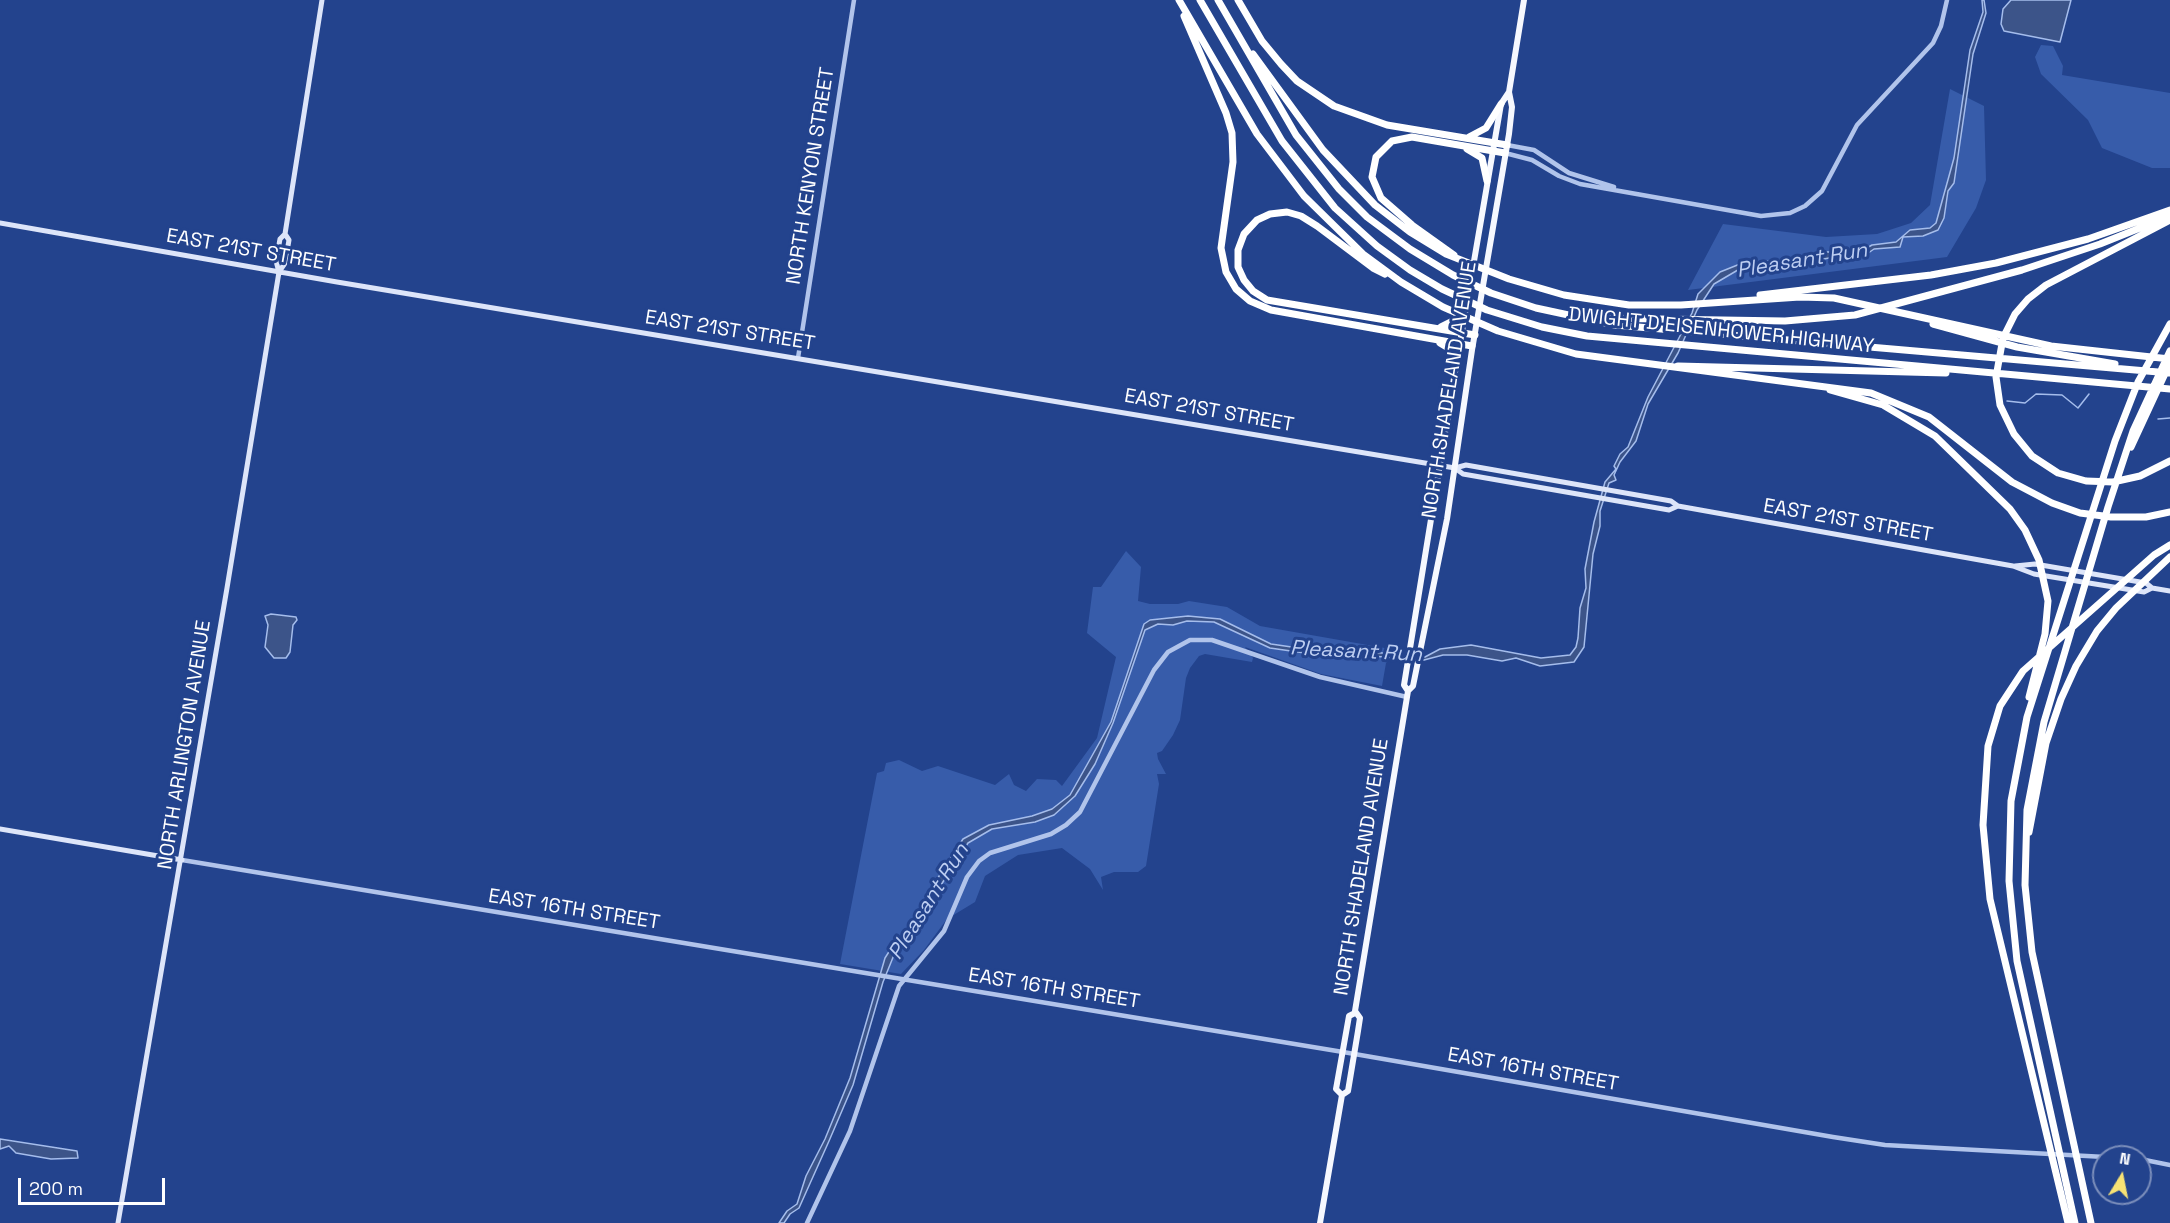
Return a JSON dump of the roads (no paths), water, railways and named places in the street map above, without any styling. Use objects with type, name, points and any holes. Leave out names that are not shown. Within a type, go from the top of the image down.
[{"type":"highway","points":[[1178,0],[1216,67],[1279,166],[1343,237],[1401,282]]},
{"type":"highway","points":[[1178,0],[1226,113],[1232,133],[1233,162],[1221,248],[1224,268],[1234,286],[1250,301],[1271,310],[1472,346]]},
{"type":"highway","name":"DWIGHT D EISENHOWER HIGHWAY","points":[[1200,0],[1277,133],[1320,191],[1348,221],[1387,254],[1451,293],[1504,316],[1570,333],[1660,344],[2170,389]]},
{"type":"highway","name":"DWIGHT D EISENHOWER HIGHWAY","points":[[1218,0],[1296,135],[1330,180],[1376,225],[1453,275],[1506,298],[1615,325],[2170,373]]},
{"type":"highway","points":[[1238,0],[1262,41],[1281,64],[1298,81],[1334,106],[1387,126],[1494,147],[1507,145]]},
{"type":"highway","points":[[1240,38],[1307,130],[1351,181],[1410,232],[1446,254],[1456,256]]},
{"type":"highway","points":[[1501,104],[1481,133],[1459,141],[1412,137],[1396,140],[1380,151],[1372,173],[1374,186],[1383,199],[1412,225],[1456,256],[1509,279],[1553,293],[1598,301],[1681,305],[1715,303],[1931,275],[2006,261],[2088,239],[2170,210]]},
{"type":"highway","points":[[1459,141],[1482,158],[1487,181]]},
{"type":"highway","points":[[1494,147],[1505,153]]},
{"type":"highway","points":[[1475,335],[1267,300],[1252,291],[1244,280],[1238,264],[1239,247],[1245,232],[1257,220],[1276,213],[1293,213],[1317,226],[1373,268],[1449,310],[1502,333],[1576,354],[1683,367],[1865,369],[1925,374],[1983,373]]},
{"type":"highway","points":[[1581,318],[1799,321],[1854,315],[1916,300],[2066,256],[2170,218]]},
{"type":"highway","points":[[2170,218],[2046,285],[2020,308],[2007,330],[1998,354],[1997,389],[2004,415],[2018,439],[2038,461],[2066,476],[2086,481],[2114,482],[2140,476],[2170,461]]},
{"type":"highway","points":[[1435,328],[1452,323],[1468,297]]},
{"type":"highway","points":[[1724,302],[1813,297],[1882,308],[2051,345],[2170,357],[2145,407],[2119,474],[2092,561],[2034,761],[2025,836],[2029,932],[2035,973],[2091,1223]]},
{"type":"highway","points":[[1882,308],[2017,347],[2138,370]]},
{"type":"highway","points":[[2026,717],[2103,475],[2128,406],[2153,353],[2170,324]]},
{"type":"highway","points":[[1432,339],[1450,349],[1456,366]]},
{"type":"highway","points":[[1683,367],[1856,389],[1908,406],[1942,426],[2020,487],[2043,500],[2080,513],[2117,518],[2170,512]]},
{"type":"highway","points":[[1804,384],[1883,405],[1935,436],[2010,509],[2036,551],[2046,589],[2045,634],[2031,685],[2017,763],[2009,823],[2008,860],[2012,922],[2020,976],[2075,1223]]},
{"type":"highway","points":[[2068,1223],[1995,923],[1986,865],[1983,801],[1988,746],[1997,713],[2014,683],[2034,660],[2170,544]]},
{"type":"highway","points":[[2025,872],[2036,786],[2053,723],[2076,666],[2097,630],[2152,571],[2170,557]]},
{"type":"main road","name":"NORTH ARLINGTON AVENUE","points":[[118,1223],[182,860],[279,272],[285,263],[289,240],[285,234],[322,0]]},
{"type":"main road","name":"NORTH SHADELAND AVENUE","points":[[1355,1013],[1407,694],[1413,686],[1416,673],[1455,468],[1472,346],[1507,145],[1512,107],[1509,92],[1524,0]]},
{"type":"main road","name":"NORTH SHADELAND AVENUE","points":[[1407,694],[1404,685],[1406,671],[1487,181],[1501,104],[1509,92]]},
{"type":"main road","name":"EAST 21ST STREET","points":[[0,223],[279,272],[1440,465],[1455,468],[1464,474],[1669,510],[1678,506]]},
{"type":"main road","name":"EAST 21ST STREET","points":[[1455,468],[1466,465],[1671,501],[1678,506],[2013,566],[2034,574],[2078,582],[2144,592],[2152,588]]},
{"type":"main road","name":"EAST 21ST STREET","points":[[2013,566],[2035,564],[2146,583],[2152,588],[2170,591]]},
{"type":"main road","name":"EAST 16TH STREET","points":[[0,829],[182,860]]},
{"type":"main road","name":"NORTH SHADELAND AVENUE","points":[[1342,1095],[1336,1089],[1349,1016],[1355,1013]]},
{"type":"main road","name":"NORTH SHADELAND AVENUE","points":[[1320,1223],[1342,1095],[1348,1091],[1360,1018],[1355,1013]]},
{"type":"street","name":"NORTH KENYON STREET","points":[[798,358],[854,0]]},
{"type":"street","points":[[1505,153],[1532,160],[1571,182],[1761,216],[1779,216],[1803,207],[1825,186],[1857,125],[1933,43],[1941,26],[1947,0]]},
{"type":"street","points":[[1507,145],[1531,149],[1569,173],[1625,190]]},
{"type":"street","points":[[807,1223],[850,1131],[894,998],[903,980],[944,931],[964,883],[979,861],[998,849],[1053,833],[1080,812],[1154,670],[1162,658],[1175,646],[1194,639],[1212,640],[1320,677],[1407,694]]},
{"type":"street","name":"EAST 16TH STREET","points":[[182,860],[1343,1052],[1875,1144],[2092,1156]]},
{"type":"street","points":[[2152,1161],[2170,1165]]},
{"type":"water","name":"Pleasant Run","points":[[1982,0],[1984,0],[1986,13],[1973,54],[1954,183],[1948,191],[1944,218],[1938,230],[1923,236],[1903,237],[1900,247],[1874,249],[1864,256],[1839,256],[1809,262],[1743,267],[1714,284],[1697,310],[1678,353],[1648,404],[1636,441],[1620,462],[1614,475],[1616,480],[1609,483],[1600,511],[1600,526],[1593,554],[1584,647],[1574,662],[1540,666],[1516,658],[1502,661],[1467,655],[1443,655],[1424,660],[1371,656],[1326,656],[1270,648],[1214,622],[1187,621],[1173,625],[1158,624],[1145,630],[1113,723],[1095,764],[1075,796],[1054,815],[1035,822],[992,829],[968,843],[941,885],[921,929],[896,950],[883,982],[853,1085],[829,1141],[799,1208],[790,1214],[784,1223],[779,1223],[787,1211],[797,1204],[806,1176],[825,1139],[850,1078],[885,958],[892,947],[916,925],[934,884],[963,839],[989,825],[1032,816],[1052,809],[1070,795],[1111,722],[1144,624],[1150,620],[1188,616],[1220,619],[1271,644],[1326,652],[1371,652],[1425,657],[1440,649],[1471,645],[1541,658],[1570,655],[1576,647],[1578,638],[1580,608],[1586,588],[1585,569],[1605,482],[1616,469],[1614,466],[1620,454],[1628,447],[1648,397],[1692,313],[1698,294],[1720,272],[1740,264],[1793,259],[1827,252],[1860,252],[1872,245],[1896,242],[1910,230],[1930,228],[1936,223],[1954,158],[1970,50],[1983,12]]},
{"type":"water","points":[[2011,0],[2071,0],[2060,42],[2004,31],[2001,24],[2003,9]]},
{"type":"water","points":[[271,614],[296,617],[290,652],[286,658],[274,658],[265,647],[268,625],[265,616]]},
{"type":"water","points":[[0,1139],[77,1151],[78,1158],[51,1159],[16,1153],[9,1146],[0,1149]]},
{"type":"waterway","points":[[2007,401],[2025,403],[2036,394],[2062,395],[2078,408],[2089,394]]},
{"type":"waterway","points":[[2158,419],[2170,418]]}]
